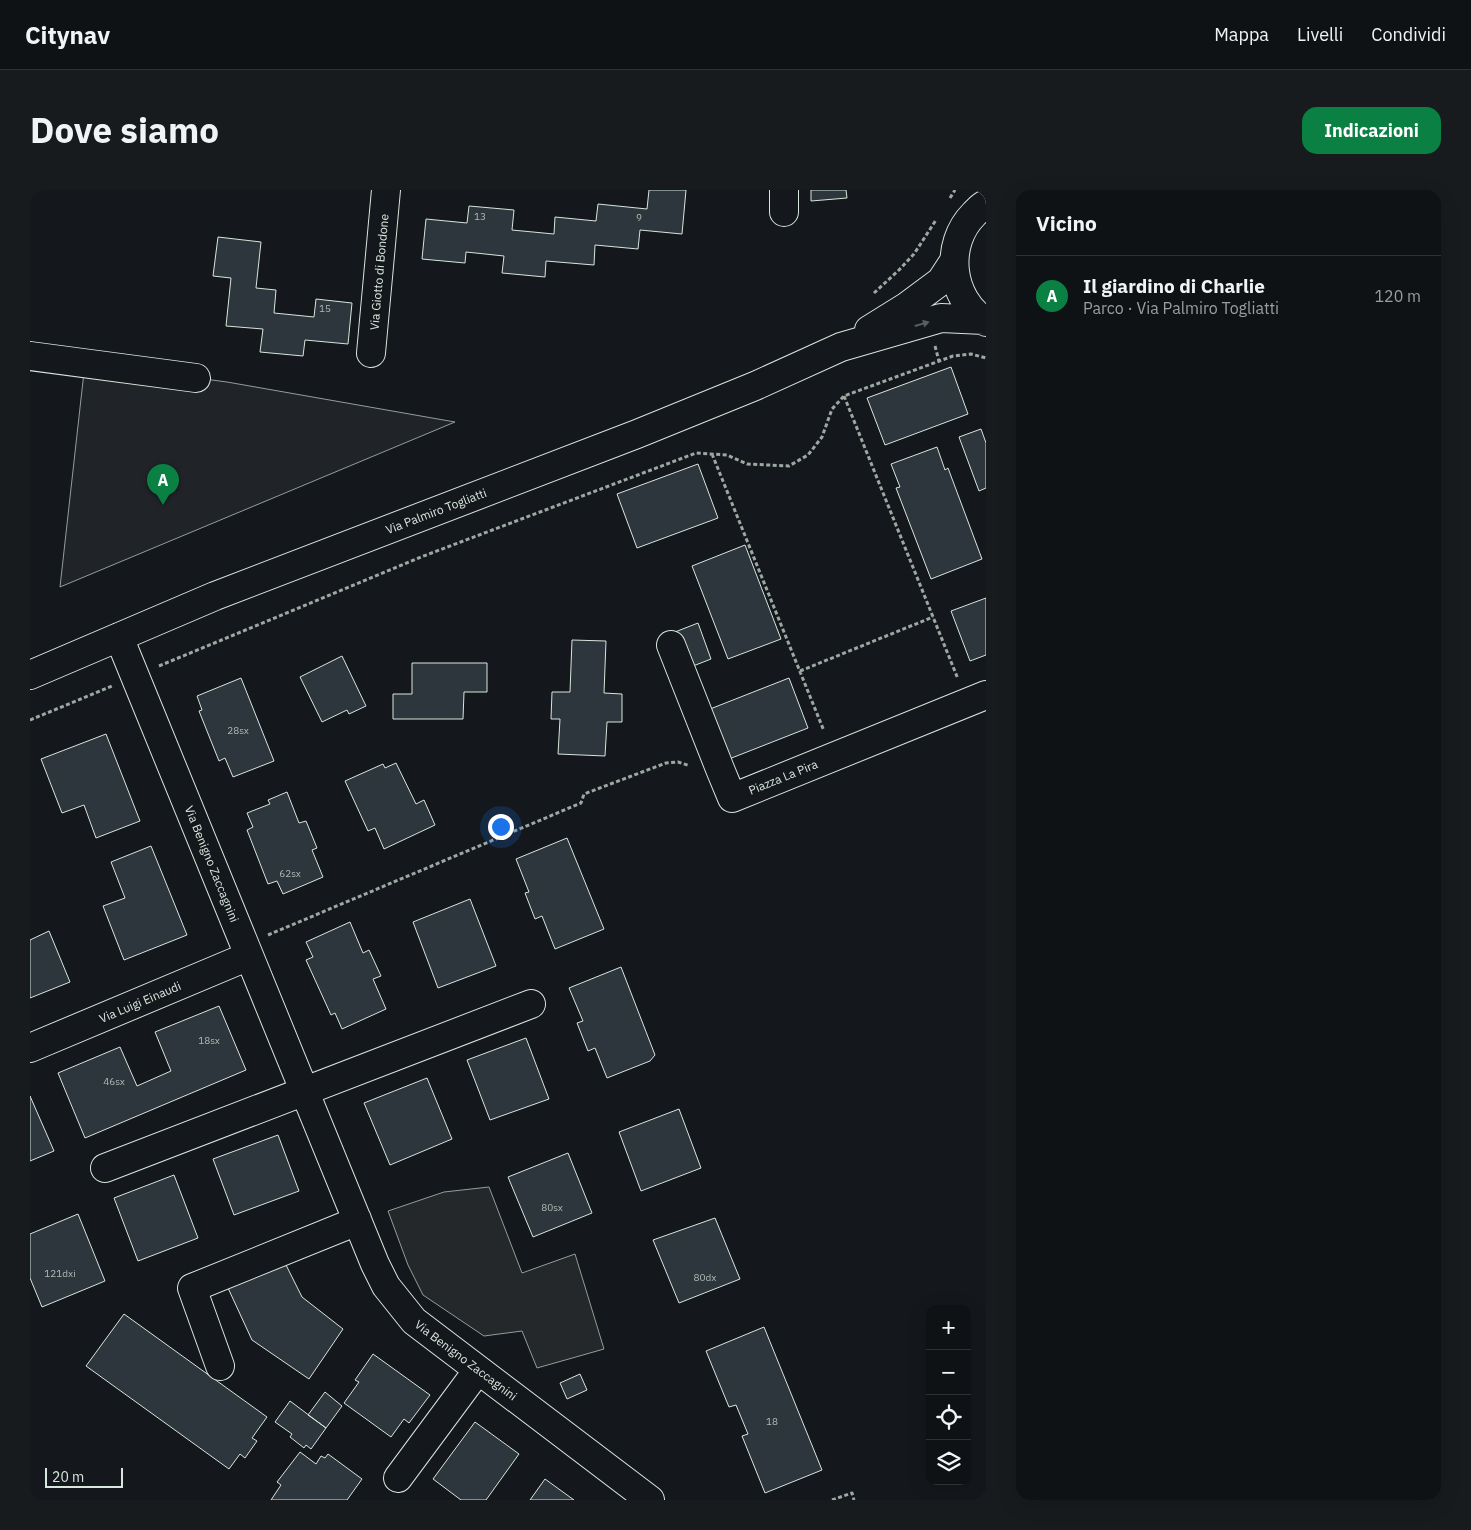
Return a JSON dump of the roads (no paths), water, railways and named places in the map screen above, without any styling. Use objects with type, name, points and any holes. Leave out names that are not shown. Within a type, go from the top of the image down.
[{"type":"street","name":"Via Giotto di Bondone","points":[[371,353],[386,190]]},
{"type":"street","name":"Via Palmiro Togliatti","points":[[985,203],[967,221],[957,240],[954,261],[961,295],[971,309],[985,321]]},
{"type":"street","name":"Via Palmiro Togliatti","points":[[841,348],[906,307],[941,282],[954,261]]},
{"type":"street","name":"Via Palmiro Togliatti","points":[[30,675],[215,596],[637,434],[755,386],[841,348],[941,318],[985,321]]},
{"type":"street","points":[[30,356],[196,378]]},
{"type":"street","name":"Via Benigno Zaccagnini","points":[[119,637],[375,1264],[386,1286],[414,1321],[650,1500]]},
{"type":"street","name":"Piazza La Pira","points":[[671,645],[732,798],[977,699]]},
{"type":"street","name":"Via Luigi Einaudi","points":[[30,1048],[247,950]]},
{"type":"street","points":[[105,1168],[531,1004]]},
{"type":"street","points":[[220,1366],[192,1288],[357,1219]]},
{"type":"street","points":[[398,1478],[478,1370]]},
{"type":"place","name":"Il giardino di Charlie","points":[[163,505]]}]
